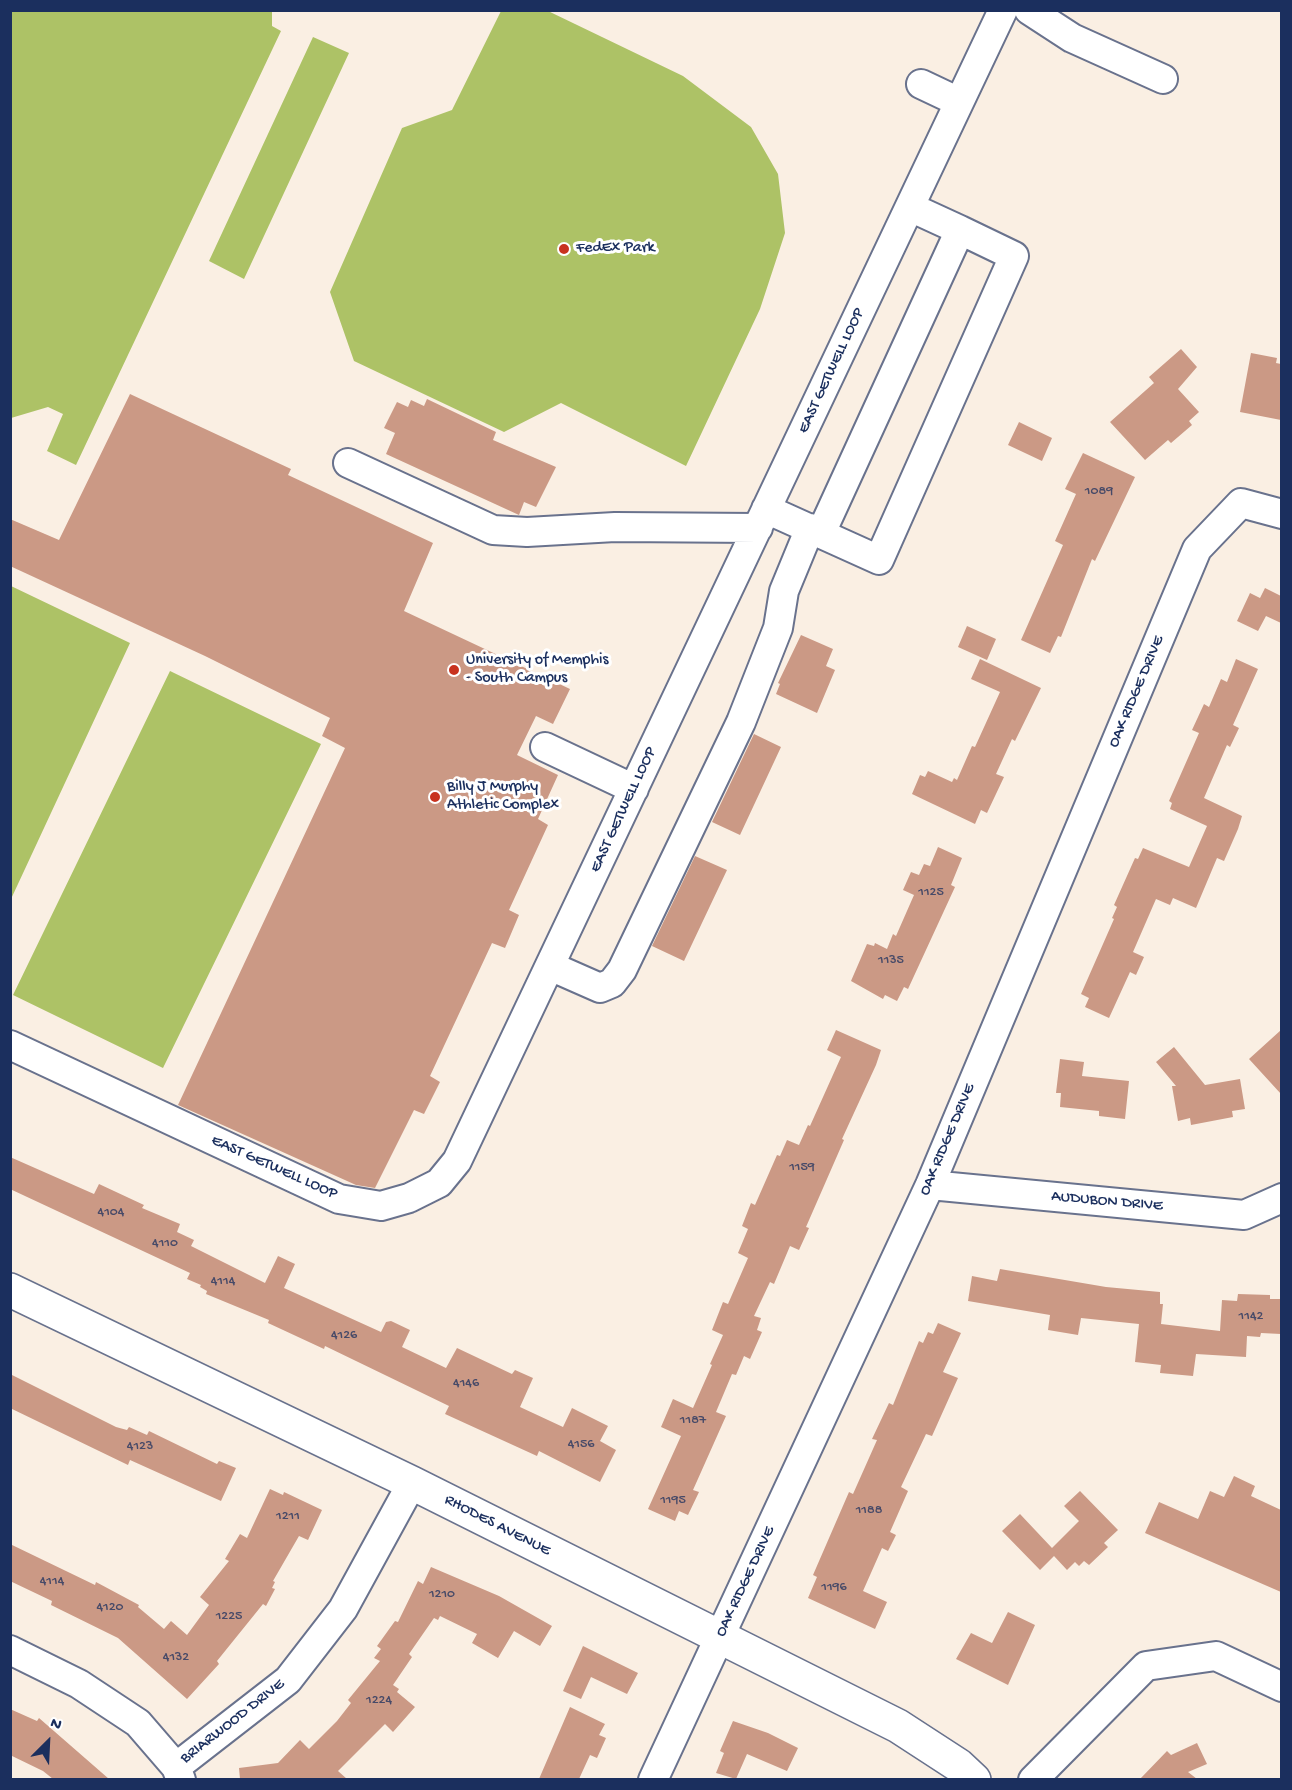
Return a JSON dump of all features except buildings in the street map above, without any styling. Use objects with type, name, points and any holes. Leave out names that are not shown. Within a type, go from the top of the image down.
[{"type":"main road","name":"RHODES AVENUE","points":[[10,1290],[412,1483],[898,1726],[958,1765],[974,1779]]},
{"type":"street","name":"EAST GETWELL LOOP","points":[[10,1045],[339,1199],[381,1206],[409,1198],[439,1183],[457,1161],[1003,10]]},
{"type":"street","points":[[1029,10],[1072,38],[1163,79]]},
{"type":"street","points":[[921,84],[959,102]]},
{"type":"street","points":[[348,463],[493,530],[527,532],[762,519],[815,530],[879,560],[1014,256],[910,207]]},
{"type":"street","points":[[550,966],[600,988],[612,983],[622,970],[741,722],[778,628],[784,591],[960,230]]},
{"type":"street","name":"OAK RIDGE DRIVE","points":[[653,1779],[930,1185],[1197,549],[1241,503],[1281,514]]},
{"type":"street","points":[[545,747],[634,789]]},
{"type":"street","name":"AUDUBON DRIVE","points":[[930,1185],[1244,1215],[1281,1198]]},
{"type":"street","name":"BRIARWOOD DRIVE","points":[[179,1773],[288,1680],[343,1609],[412,1483]]},
{"type":"street","points":[[10,1650],[79,1684],[138,1723],[179,1773]]},
{"type":"street","points":[[1033,1779],[1146,1666],[1216,1656],[1281,1687]]},
{"type":"green space","points":[[10,11],[272,11],[272,26],[281,31],[76,465],[47,451],[63,414],[48,407],[11,418]]},
{"type":"green space","name":"FedEx Park","points":[[501,11],[548,11],[683,76],[751,127],[778,174],[785,233],[760,309],[686,466],[561,403],[504,432],[354,361],[330,292],[402,128],[452,110]]},
{"type":"green space","points":[[313,37],[349,53],[244,279],[209,261]]},
{"type":"green space","points":[[11,586],[130,643],[11,899]]},
{"type":"green space","points":[[170,671],[321,744],[163,1068],[13,995]]},
{"type":"place","name":"FedEx Park","points":[[564,249]]},
{"type":"place","name":"University of Memphis - South Campus","points":[[454,670]]},
{"type":"place","name":"Billy J Murphy Athletic Complex","points":[[435,797]]}]
